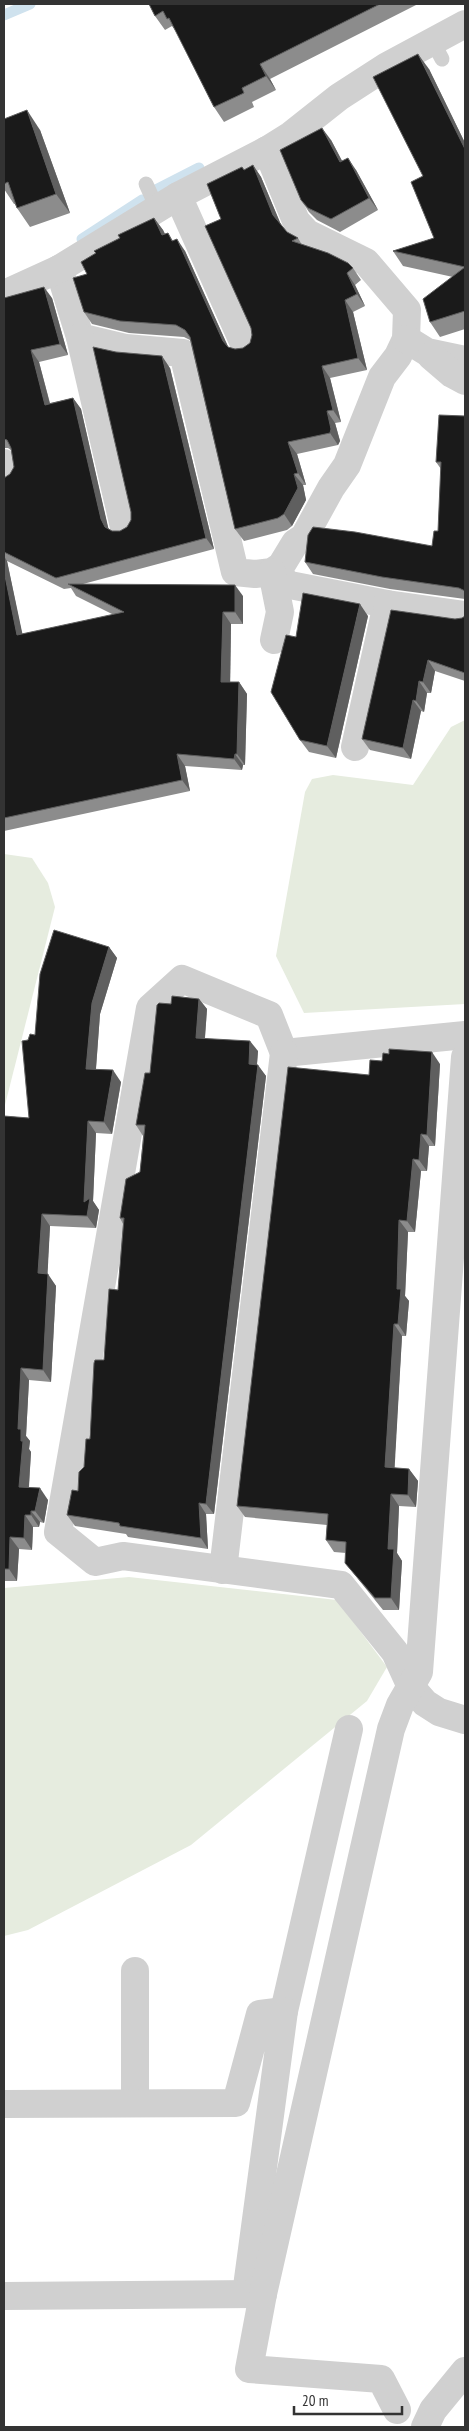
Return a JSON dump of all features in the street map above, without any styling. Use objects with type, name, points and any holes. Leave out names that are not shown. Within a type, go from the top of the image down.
[{"type":"street","points":[[4,294],[59,270],[168,202],[267,150],[291,135],[339,97],[387,66],[438,51],[465,24]]},
{"type":"street","points":[[267,150],[296,221],[307,233],[366,262],[407,310],[416,345],[452,374],[465,381]]},
{"type":"street","points":[[168,202],[245,346]]},
{"type":"street","points":[[59,270],[80,337],[124,527]]},
{"type":"street","points":[[80,337],[126,348],[183,353],[235,572],[255,574],[272,572],[281,566],[295,543],[304,537],[347,465],[382,377],[398,356],[416,345],[465,360]]},
{"type":"street","points":[[272,572],[290,586],[387,604],[465,615]]},
{"type":"street","points":[[272,572],[280,612],[274,640]]},
{"type":"street","points":[[355,747],[387,604]]},
{"type":"street","points":[[223,1570],[284,1053],[269,1015],[182,979],[150,1008],[58,1532],[95,1562],[123,1556],[223,1570],[341,1585],[395,1652],[411,1687],[425,1703],[438,1712],[465,1720]]},
{"type":"street","points":[[284,1053],[465,1035]]},
{"type":"street","points":[[255,2294],[391,1729],[400,1705],[419,1672],[465,1057]]},
{"type":"street","points":[[349,1729],[284,2011],[249,2369],[381,2379],[392,2419],[429,2419],[465,2371]]},
{"type":"street","points":[[134,1971],[135,2103]]},
{"type":"street","points":[[4,2104],[236,2103],[260,2014],[284,2011]]},
{"type":"street","points":[[4,2296],[255,2294]]},
{"type":"lane","points":[[146,184],[168,202]]},
{"type":"shaded area","points":[[465,720],[465,1004],[304,1013],[276,956],[305,792],[312,779],[333,775],[413,785],[451,727]]},
{"type":"shaded area","points":[[4,854],[32,858],[48,883],[55,907],[4,1109]]},
{"type":"shaded area","points":[[129,1577],[337,1600],[387,1667],[367,1701],[191,1845],[28,1930],[4,1936],[4,1588]]},
{"type":"building","points":[[149,4],[380,4],[260,64],[266,76],[242,88],[244,93],[214,107],[169,18],[167,19],[163,11],[155,16]]},
{"type":"building","points":[[418,54],[465,149],[465,267],[393,251],[434,238],[411,182],[423,176],[373,77]]},
{"type":"building","points":[[27,110],[56,194],[17,208],[8,182],[4,184],[4,119]]},
{"type":"building","points":[[322,128],[340,162],[348,158],[369,198],[331,219],[308,208],[301,200],[280,150]]},
{"type":"building","points":[[253,165],[273,215],[287,232],[298,238],[292,241],[328,253],[348,263],[353,268],[347,273],[357,294],[345,300],[358,358],[322,366],[333,410],[327,411],[331,429],[330,433],[288,442],[298,473],[294,474],[298,488],[284,514],[278,518],[235,529],[190,337],[185,330],[176,325],[120,321],[84,312],[73,278],[87,274],[81,262],[96,253],[94,251],[120,238],[118,235],[154,218],[162,235],[168,233],[172,241],[177,239],[223,341],[228,347],[235,349],[243,348],[250,343],[251,328],[205,226],[221,219],[207,184],[242,167],[244,170]]},
{"type":"building","points":[[465,267],[465,311],[430,322],[423,299]]},
{"type":"building","points":[[44,287],[60,344],[31,350],[45,405],[73,398],[101,519],[105,527],[112,531],[120,531],[127,527],[131,520],[131,512],[93,347],[116,352],[162,356],[206,538],[56,578],[4,552],[4,478],[10,474],[14,467],[11,448],[7,440],[4,439],[4,298]]},
{"type":"building","points":[[439,415],[465,416],[465,591],[459,588],[382,577],[305,562],[308,535],[313,527],[355,532],[432,546],[434,531],[438,531],[441,462],[436,462]]},
{"type":"building","points":[[4,571],[17,635],[124,612],[68,584],[235,585],[235,612],[223,612],[221,682],[239,682],[237,754],[235,754],[234,759],[177,754],[182,780],[4,818]]},
{"type":"building","points":[[303,593],[360,604],[327,746],[300,740],[271,692],[286,635],[296,637]]},
{"type":"building","points":[[391,610],[455,619],[465,616],[465,673],[428,660],[423,682],[419,681],[416,701],[413,700],[403,748],[362,739]]},
{"type":"building","points":[[54,930],[109,947],[92,1003],[86,1069],[113,1070],[104,1122],[88,1121],[84,1202],[90,1198],[87,1216],[42,1214],[38,1273],[48,1274],[43,1370],[21,1368],[18,1429],[21,1429],[21,1441],[23,1441],[19,1487],[40,1488],[35,1511],[31,1511],[31,1515],[25,1515],[24,1538],[10,1537],[9,1569],[4,1569],[4,1116],[29,1118],[22,1041],[28,1040],[30,1034],[35,1035],[40,974]]},
{"type":"building","points":[[172,996],[199,999],[196,1038],[250,1041],[249,1064],[258,1065],[206,1504],[199,1503],[201,1538],[120,1526],[119,1523],[67,1515],[72,1490],[78,1491],[79,1472],[84,1467],[86,1439],[90,1439],[94,1363],[95,1360],[104,1360],[109,1289],[118,1290],[124,1218],[120,1218],[126,1179],[140,1172],[145,1125],[136,1125],[145,1073],[150,1073],[157,1005],[159,1003],[171,1004]]},
{"type":"building","points":[[389,1049],[432,1052],[427,1135],[421,1134],[419,1160],[413,1159],[407,1221],[399,1220],[397,1289],[401,1289],[398,1324],[394,1324],[385,1467],[409,1469],[408,1495],[391,1494],[388,1549],[394,1549],[391,1598],[375,1598],[345,1563],[346,1542],[326,1540],[328,1514],[237,1506],[288,1067],[369,1075],[370,1060],[382,1061],[383,1053],[389,1054]]},
{"type":"waterway","points":[[4,15],[30,4]]},
{"type":"waterway","points":[[156,190],[199,168]]},
{"type":"waterway","points":[[82,239],[142,200]]}]
